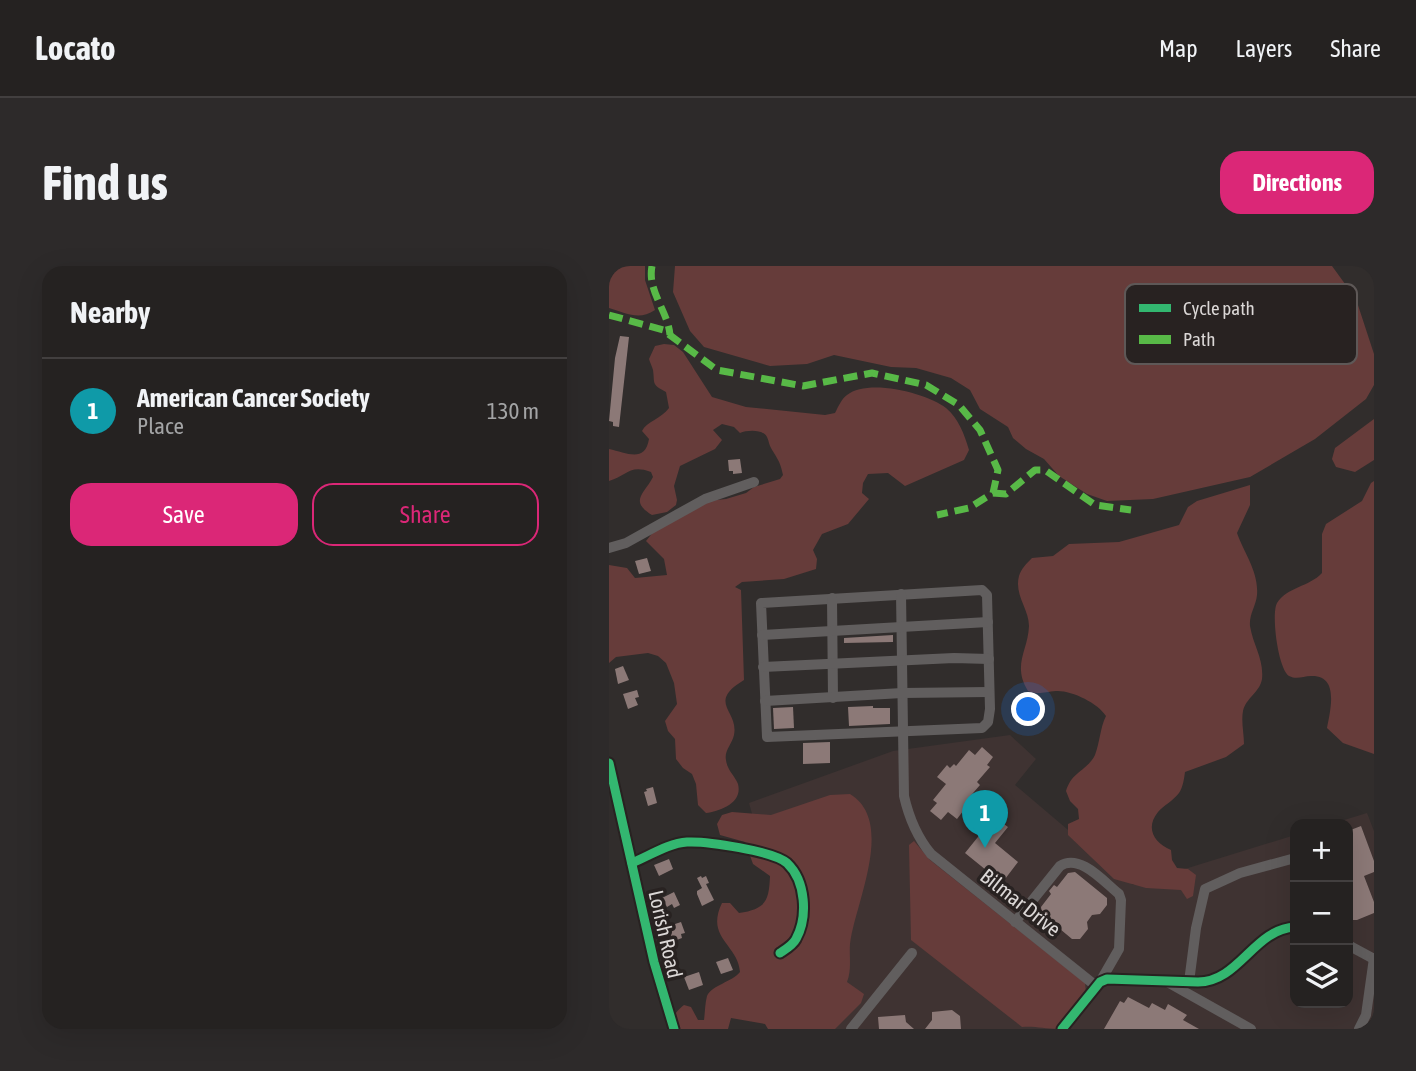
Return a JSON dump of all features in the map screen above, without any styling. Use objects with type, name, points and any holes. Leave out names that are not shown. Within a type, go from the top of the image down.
[{"type":"street","points":[[609,548],[626,543],[705,499],[754,482]]},
{"type":"street","points":[[982,590],[987,595],[988,722],[982,728],[770,737],[766,735],[761,603],[901,594],[982,590]]},
{"type":"street","name":"Bilmar Drive","points":[[901,594],[904,796],[921,842],[960,878],[1098,984]]},
{"type":"street","points":[[832,598],[833,698]]},
{"type":"street","points":[[762,635],[988,622]]},
{"type":"street","points":[[763,667],[989,659]]},
{"type":"street","points":[[765,701],[902,693],[989,692]]},
{"type":"street","name":"Lorish Road","points":[[609,763],[614,808],[632,863],[654,962],[674,1029]]},
{"type":"street","points":[[632,863],[672,846],[689,842],[740,847],[787,863],[799,883],[804,906],[795,942],[780,953]]},
{"type":"street","points":[[1189,982],[1196,928],[1205,889],[1240,873],[1290,859]]},
{"type":"street","points":[[1015,922],[1060,866],[1066,863],[1079,863],[1119,894],[1119,949],[1098,984],[1062,1029]]},
{"type":"street","points":[[1098,984],[1107,979],[1206,982],[1220,977],[1265,937],[1290,927]]},
{"type":"street","points":[[1353,948],[1374,959],[1366,1016],[1359,1029]]},
{"type":"street","points":[[851,1029],[912,953]]},
{"type":"street","points":[[1165,981],[1251,1029]]},
{"type":"shaded area","points":[[609,266],[645,266],[645,280],[655,310],[638,316],[609,308]]},
{"type":"shaded area","points":[[675,266],[1332,266],[1345,284],[1125,284],[1125,364],[1357,364],[1357,302],[1374,354],[1374,385],[1366,399],[1315,439],[1250,477],[1153,499],[1107,501],[1087,494],[1059,476],[1044,459],[1013,438],[1008,427],[980,409],[970,390],[951,378],[916,368],[891,367],[834,355],[807,364],[770,366],[704,347],[690,331],[673,292]]},
{"type":"shaded area","points":[[674,345],[683,352],[712,397],[746,407],[825,415],[835,413],[842,400],[857,390],[883,388],[925,397],[946,408],[954,417],[969,450],[964,460],[905,486],[888,473],[868,474],[862,493],[869,499],[848,524],[822,534],[813,550],[817,559],[816,569],[784,579],[742,582],[735,587],[741,590],[744,680],[733,688],[725,701],[734,726],[734,735],[726,757],[739,791],[729,805],[706,813],[698,805],[692,774],[676,759],[675,739],[668,731],[665,721],[677,704],[674,683],[666,663],[658,656],[648,653],[616,657],[609,663],[609,565],[627,568],[635,578],[667,575],[664,559],[646,541],[658,526],[707,501],[746,493],[754,487],[780,479],[783,475],[765,434],[755,431],[740,433],[734,427],[722,424],[713,430],[722,440],[715,449],[680,466],[674,486],[676,505],[667,512],[652,515],[641,506],[641,497],[653,477],[651,472],[633,470],[609,481],[609,449],[629,454],[644,451],[649,439],[642,431],[669,408],[666,392],[655,383],[649,359],[655,346]]},
{"type":"shaded area","points":[[1374,419],[1374,460],[1355,472],[1336,467],[1332,459],[1335,448]]},
{"type":"shaded area","points":[[1374,481],[1374,754],[1343,743],[1327,728],[1331,695],[1326,681],[1320,677],[1292,677],[1285,671],[1277,641],[1275,609],[1281,598],[1322,573],[1322,534],[1326,524],[1362,501]]},
{"type":"shaded area","points":[[1250,485],[1250,505],[1237,533],[1256,578],[1257,595],[1250,626],[1260,658],[1262,679],[1243,711],[1244,744],[1226,757],[1185,772],[1179,793],[1158,812],[1152,824],[1153,834],[1171,850],[1172,860],[1177,868],[1188,869],[1196,875],[1193,896],[1187,899],[1181,890],[1146,888],[1114,879],[1068,835],[1068,824],[1079,819],[1078,809],[1070,801],[1066,791],[1072,779],[1095,755],[1106,716],[1091,702],[1076,695],[1056,691],[1028,691],[1023,682],[1021,666],[1029,626],[1018,589],[1019,576],[1032,558],[1053,556],[1069,544],[1119,542],[1179,525],[1188,507],[1197,501]]},
{"type":"shaded area","points":[[1010,735],[1036,759],[1015,785],[1133,885],[1290,837],[1290,1008],[1353,1008],[1353,819],[1347,819],[1367,813],[1374,831],[1374,1029],[813,1029],[749,803],[893,751]]},
{"type":"shaded area","points":[[850,794],[863,807],[870,823],[872,843],[853,927],[847,982],[864,994],[861,1003],[835,1029],[768,1029],[765,1024],[731,1018],[728,1029],[675,1029],[675,1016],[684,1005],[691,1007],[698,1020],[704,1020],[706,999],[710,992],[740,972],[738,962],[717,925],[722,903],[730,903],[739,913],[748,911],[760,906],[769,892],[770,876],[753,864],[745,842],[720,835],[717,824],[722,815],[732,812],[771,815],[830,795]]},
{"type":"shaded area","points":[[914,841],[930,860],[1085,983],[1086,993],[1058,1029],[1022,1027],[911,940],[909,845]]},
{"type":"building","points":[[620,336],[629,337],[619,427],[613,426],[613,422],[609,421],[615,358]]},
{"type":"building","points":[[740,459],[742,473],[733,474],[733,471],[729,471],[728,460]]},
{"type":"building","points":[[647,558],[651,571],[639,574],[635,561]]},
{"type":"building","points":[[893,635],[893,642],[844,643],[844,638]]},
{"type":"building","points":[[623,666],[629,680],[618,684],[615,669]]},
{"type":"building","points":[[637,690],[639,697],[635,698],[638,705],[628,709],[623,694]]},
{"type":"building","points":[[793,707],[794,728],[774,729],[773,708]]},
{"type":"building","points":[[848,707],[890,708],[890,724],[849,726]]},
{"type":"building","points":[[830,742],[830,763],[803,764],[803,743]]},
{"type":"building","points":[[982,747],[993,757],[987,765],[990,767],[977,782],[980,785],[967,800],[970,802],[957,819],[948,812],[941,820],[930,811],[937,803],[933,800],[946,784],[937,777],[947,765],[950,768],[954,764],[956,766],[969,750],[975,755]]},
{"type":"building","points":[[653,787],[657,803],[648,806],[644,792]]},
{"type":"building","points":[[994,817],[1008,827],[995,843],[1018,862],[1002,883],[965,853]]},
{"type":"building","points":[[1361,826],[1374,861],[1374,872],[1364,876],[1374,902],[1374,913],[1357,920],[1353,920],[1353,829]]},
{"type":"building","points":[[669,859],[673,869],[659,876],[654,865]]},
{"type":"building","points":[[1075,872],[1107,898],[1107,905],[1100,914],[1092,915],[1087,922],[1088,929],[1080,939],[1072,939],[1042,914],[1041,907],[1054,885],[1057,887],[1068,873]]},
{"type":"building","points":[[706,876],[709,883],[706,884],[714,900],[702,906],[697,894],[702,888],[697,878]]},
{"type":"building","points":[[674,892],[680,905],[674,908],[672,904],[667,907],[662,898]]},
{"type":"building","points":[[681,922],[685,933],[681,934],[682,938],[674,941],[666,927]]},
{"type":"building","points":[[728,958],[733,970],[721,974],[716,962]]},
{"type":"building","points":[[699,972],[703,985],[689,990],[684,977]]},
{"type":"building","points":[[1128,997],[1149,1008],[1152,1003],[1165,1010],[1168,1004],[1187,1015],[1183,1020],[1199,1029],[1104,1029],[1120,1001],[1124,1003]]},
{"type":"building","points":[[952,1010],[960,1016],[961,1029],[925,1029],[932,1020],[932,1012]]},
{"type":"building","points":[[905,1015],[906,1022],[914,1029],[879,1029],[878,1017]]},
{"type":"marked path","points":[[652,266],[652,284],[670,335]]},
{"type":"marked path","points":[[609,315],[663,330],[717,370],[803,386],[872,373],[926,385],[959,405],[980,430],[998,470],[993,493],[969,508],[937,515]]},
{"type":"marked path","points":[[993,493],[1006,494],[1035,470],[1045,470],[1095,505],[1131,510]]},
{"type":"cycle path","points":[[609,763],[654,962],[674,1029]]},
{"type":"cycle path","points":[[632,863],[666,847],[687,842],[754,851],[787,863],[798,879],[803,910],[796,939],[780,953]]},
{"type":"cycle path","points":[[1062,1029],[1100,982],[1107,979],[1198,982],[1212,980],[1225,974],[1268,936],[1290,928]]},
{"type":"place","name":"American Cancer Society","points":[[985,848]]}]
